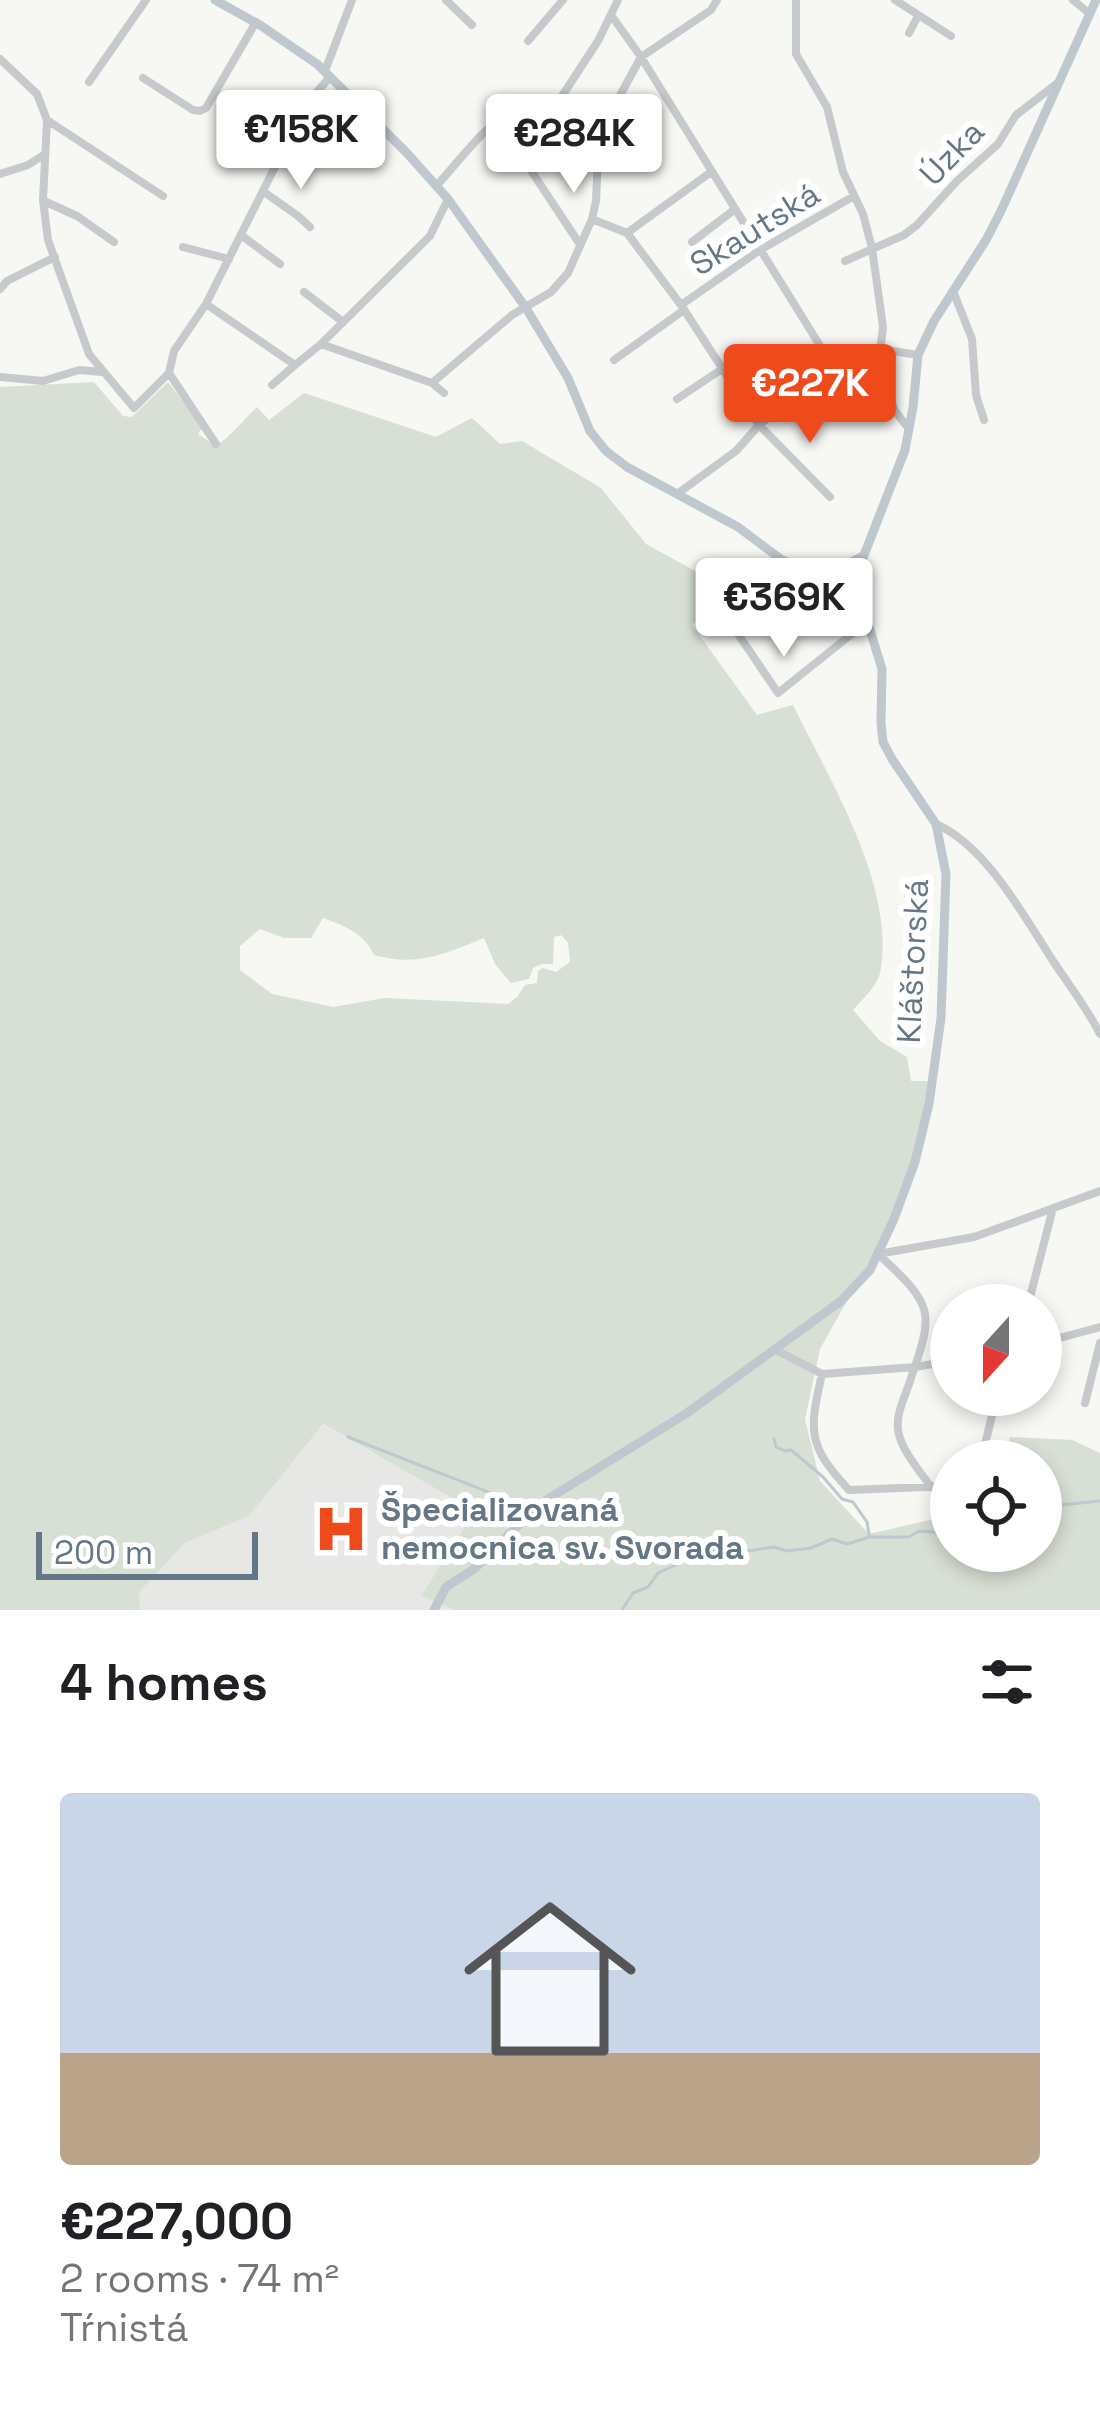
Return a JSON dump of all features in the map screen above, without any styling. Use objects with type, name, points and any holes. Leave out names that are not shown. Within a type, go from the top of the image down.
[{"type":"street","points":[[89,82],[146,0]]},
{"type":"street","points":[[215,0],[308,56],[448,199],[526,308],[568,378],[590,431],[606,451],[738,527],[782,560],[846,578],[859,590]]},
{"type":"street","points":[[446,0],[472,26]]},
{"type":"street","points":[[528,41],[563,0]]},
{"type":"street","points":[[436,186],[492,124],[507,114],[514,112],[539,123],[547,119],[618,0]]},
{"type":"street","points":[[432,383],[512,315],[551,292],[568,273],[592,219],[599,134],[641,57],[711,10],[717,0]]},
{"type":"street","points":[[796,0],[796,54],[827,107],[843,172],[863,214],[883,327],[879,361],[883,381],[910,430]]},
{"type":"street","points":[[895,0],[951,36]]},
{"type":"street","points":[[1073,0],[1090,14]]},
{"type":"street","name":"Kláštorská","points":[[434,1610],[446,1587],[474,1569],[540,1504],[687,1413],[776,1350],[857,1287],[878,1254],[915,1162],[929,1104],[940,1018],[946,886],[936,824],[884,742],[882,669],[858,574],[910,430],[918,355],[1001,211],[1096,0]]},
{"type":"street","points":[[0,59],[37,94],[46,120],[43,200],[48,240],[89,354],[134,408],[169,374],[174,351],[206,304],[327,74],[348,2]]},
{"type":"street","points":[[611,15],[840,378]]},
{"type":"street","points":[[909,33],[918,16]]},
{"type":"street","points":[[143,78],[200,111],[256,22]]},
{"type":"street","name":"Úzka","points":[[844,261],[917,225],[998,144],[1016,115],[1060,81]]},
{"type":"street","points":[[46,120],[163,196]]},
{"type":"street","points":[[0,174],[43,156]]},
{"type":"street","points":[[532,172],[580,244]]},
{"type":"street","points":[[627,232],[711,172]]},
{"type":"street","points":[[263,192],[310,227]]},
{"type":"street","name":"Skautská","points":[[614,360],[760,250],[854,196]]},
{"type":"street","points":[[272,385],[321,344],[430,236],[448,199]]},
{"type":"street","points":[[43,200],[114,242]]},
{"type":"street","points":[[692,242],[734,210]]},
{"type":"street","points":[[592,219],[627,232],[683,307],[759,425],[830,497]]},
{"type":"street","points":[[242,235],[280,264]]},
{"type":"street","points":[[183,247],[229,259]]},
{"type":"street","points":[[0,290],[7,281],[55,257]]},
{"type":"street","points":[[304,292],[344,322]]},
{"type":"street","points":[[953,292],[972,339],[976,394],[984,420]]},
{"type":"street","points":[[206,304],[295,365]]},
{"type":"street","points":[[321,344],[432,383],[443,393]]},
{"type":"street","points":[[880,349],[918,355]]},
{"type":"street","points":[[677,494],[736,452],[783,406],[840,378],[873,368],[879,361]]},
{"type":"street","points":[[677,399],[722,368]]},
{"type":"street","points":[[0,376],[43,381],[79,370],[103,372]]},
{"type":"street","points":[[169,374],[216,444]]},
{"type":"street","points":[[831,573],[863,556]]},
{"type":"street","points":[[716,600],[778,693],[868,621]]},
{"type":"street","points":[[936,824],[974,851],[1013,900],[1100,1034]]},
{"type":"street","points":[[878,1254],[974,1237],[1100,1191]]},
{"type":"street","points":[[1034,1284],[1054,1207]]},
{"type":"street","points":[[878,1254],[918,1294],[926,1312],[926,1330],[898,1415],[898,1434],[930,1485]]},
{"type":"street","points":[[1062,1337],[1100,1327]]},
{"type":"street","points":[[1085,1403],[1100,1343]]},
{"type":"street","points":[[776,1350],[822,1373],[930,1364]]},
{"type":"street","points":[[822,1373],[812,1418],[814,1438],[820,1456],[849,1490],[930,1487]]},
{"type":"shaded area","points":[[94,382],[123,416],[132,417],[168,382],[203,427],[198,434],[215,446],[257,407],[269,420],[304,393],[436,437],[472,418],[500,444],[522,441],[601,488],[646,544],[717,583],[719,596],[711,601],[714,609],[692,625],[757,715],[793,705],[841,800],[869,870],[883,940],[880,973],[853,1010],[880,1041],[907,1057],[911,1081],[928,1081],[920,1135],[891,1223],[820,1349],[805,1419],[820,1481],[869,1534],[930,1520],[930,1572],[1062,1572],[1062,1440],[1009,1440],[1010,1437],[1072,1440],[1100,1453],[1100,1610],[455,1610],[421,1596],[475,1511],[323,1424],[249,1516],[185,1543],[139,1592],[140,1610],[0,1610],[0,387]],"holes":[[[323,918],[346,927],[374,955],[403,960],[430,957],[484,938],[495,964],[511,983],[529,979],[533,968],[553,964],[554,937],[561,935],[568,943],[570,962],[556,972],[538,971],[537,983],[525,985],[508,1004],[385,998],[333,1007],[272,994],[240,970],[240,946],[260,929],[284,938],[311,938]]]},
{"type":"shaded area","name":"Špecializovaná nemocnica sv. Svorada","points":[[322,1424],[476,1511],[421,1596],[455,1610],[140,1610],[138,1592],[185,1543],[249,1516]]},
{"type":"waterway","points":[[348,1437],[524,1506]]},
{"type":"waterway","points":[[774,1439],[776,1447],[791,1450],[842,1499],[853,1502],[869,1534]]},
{"type":"waterway","points":[[1062,1505],[1100,1501]]},
{"type":"waterway","points":[[622,1610],[633,1593],[648,1587],[658,1573],[708,1550],[735,1553],[774,1547],[787,1551],[832,1539],[847,1544],[869,1537],[930,1532]]},
{"type":"place","name":"Špecializovaná nemocnica sv. Svorada","points":[[341,1529]]}]
